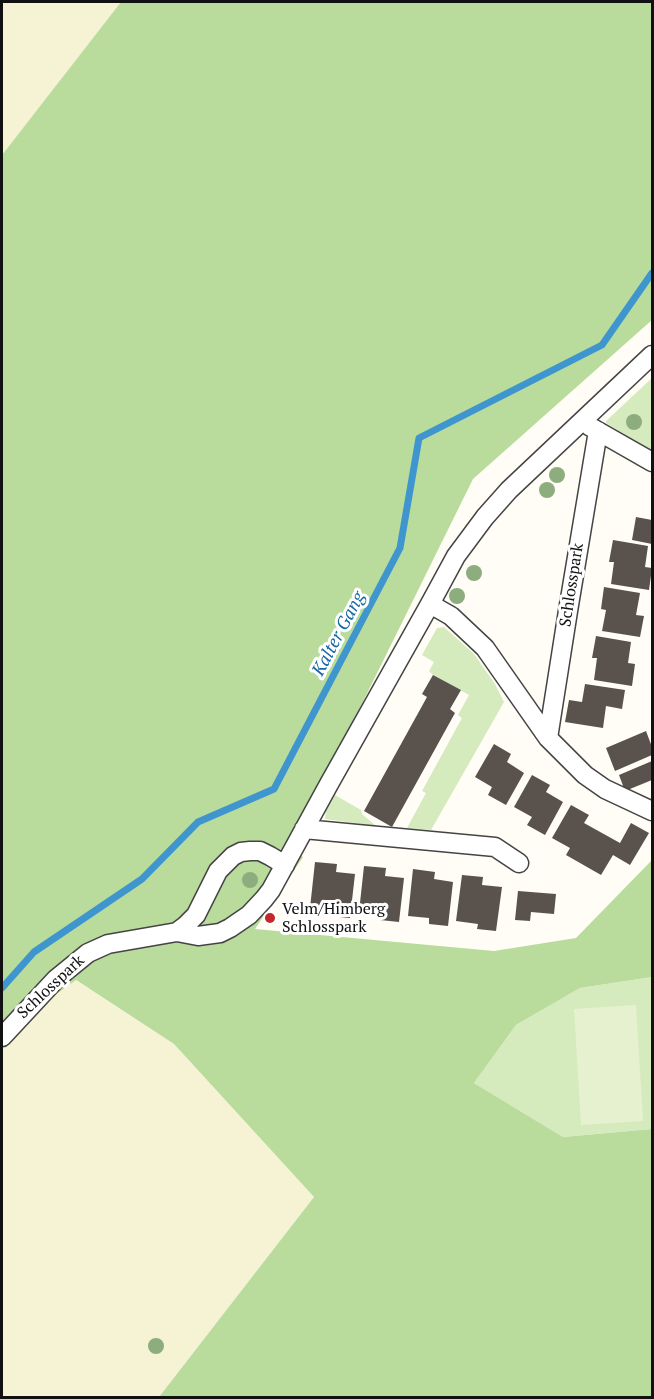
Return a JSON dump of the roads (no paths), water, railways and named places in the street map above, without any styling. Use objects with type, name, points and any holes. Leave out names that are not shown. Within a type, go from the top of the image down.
[{"type":"street","name":"Schlosspark","points":[[2,1037],[48,986],[100,946],[177,932],[198,936],[220,933],[249,915],[264,899],[285,865],[456,556],[485,516],[509,490],[652,355]]},
{"type":"street","points":[[582,421],[652,462]]},
{"type":"street","name":"Schlosspark","points":[[548,738],[598,431]]},
{"type":"street","points":[[430,604],[451,616],[485,648],[548,738],[585,775],[612,792],[652,811]]},
{"type":"street","points":[[304,829],[495,847],[519,863]]},
{"type":"street","points":[[177,932],[196,915],[218,871],[233,856],[250,850],[260,851],[285,865]]},
{"type":"waterway","name":"Kalter Gang","points":[[2,988],[34,952],[142,879],[198,822],[274,789],[400,548],[419,438],[602,345],[652,273]]},
{"type":"place","name":"Velm/Himberg Schlosspark","points":[[270,918]]}]
